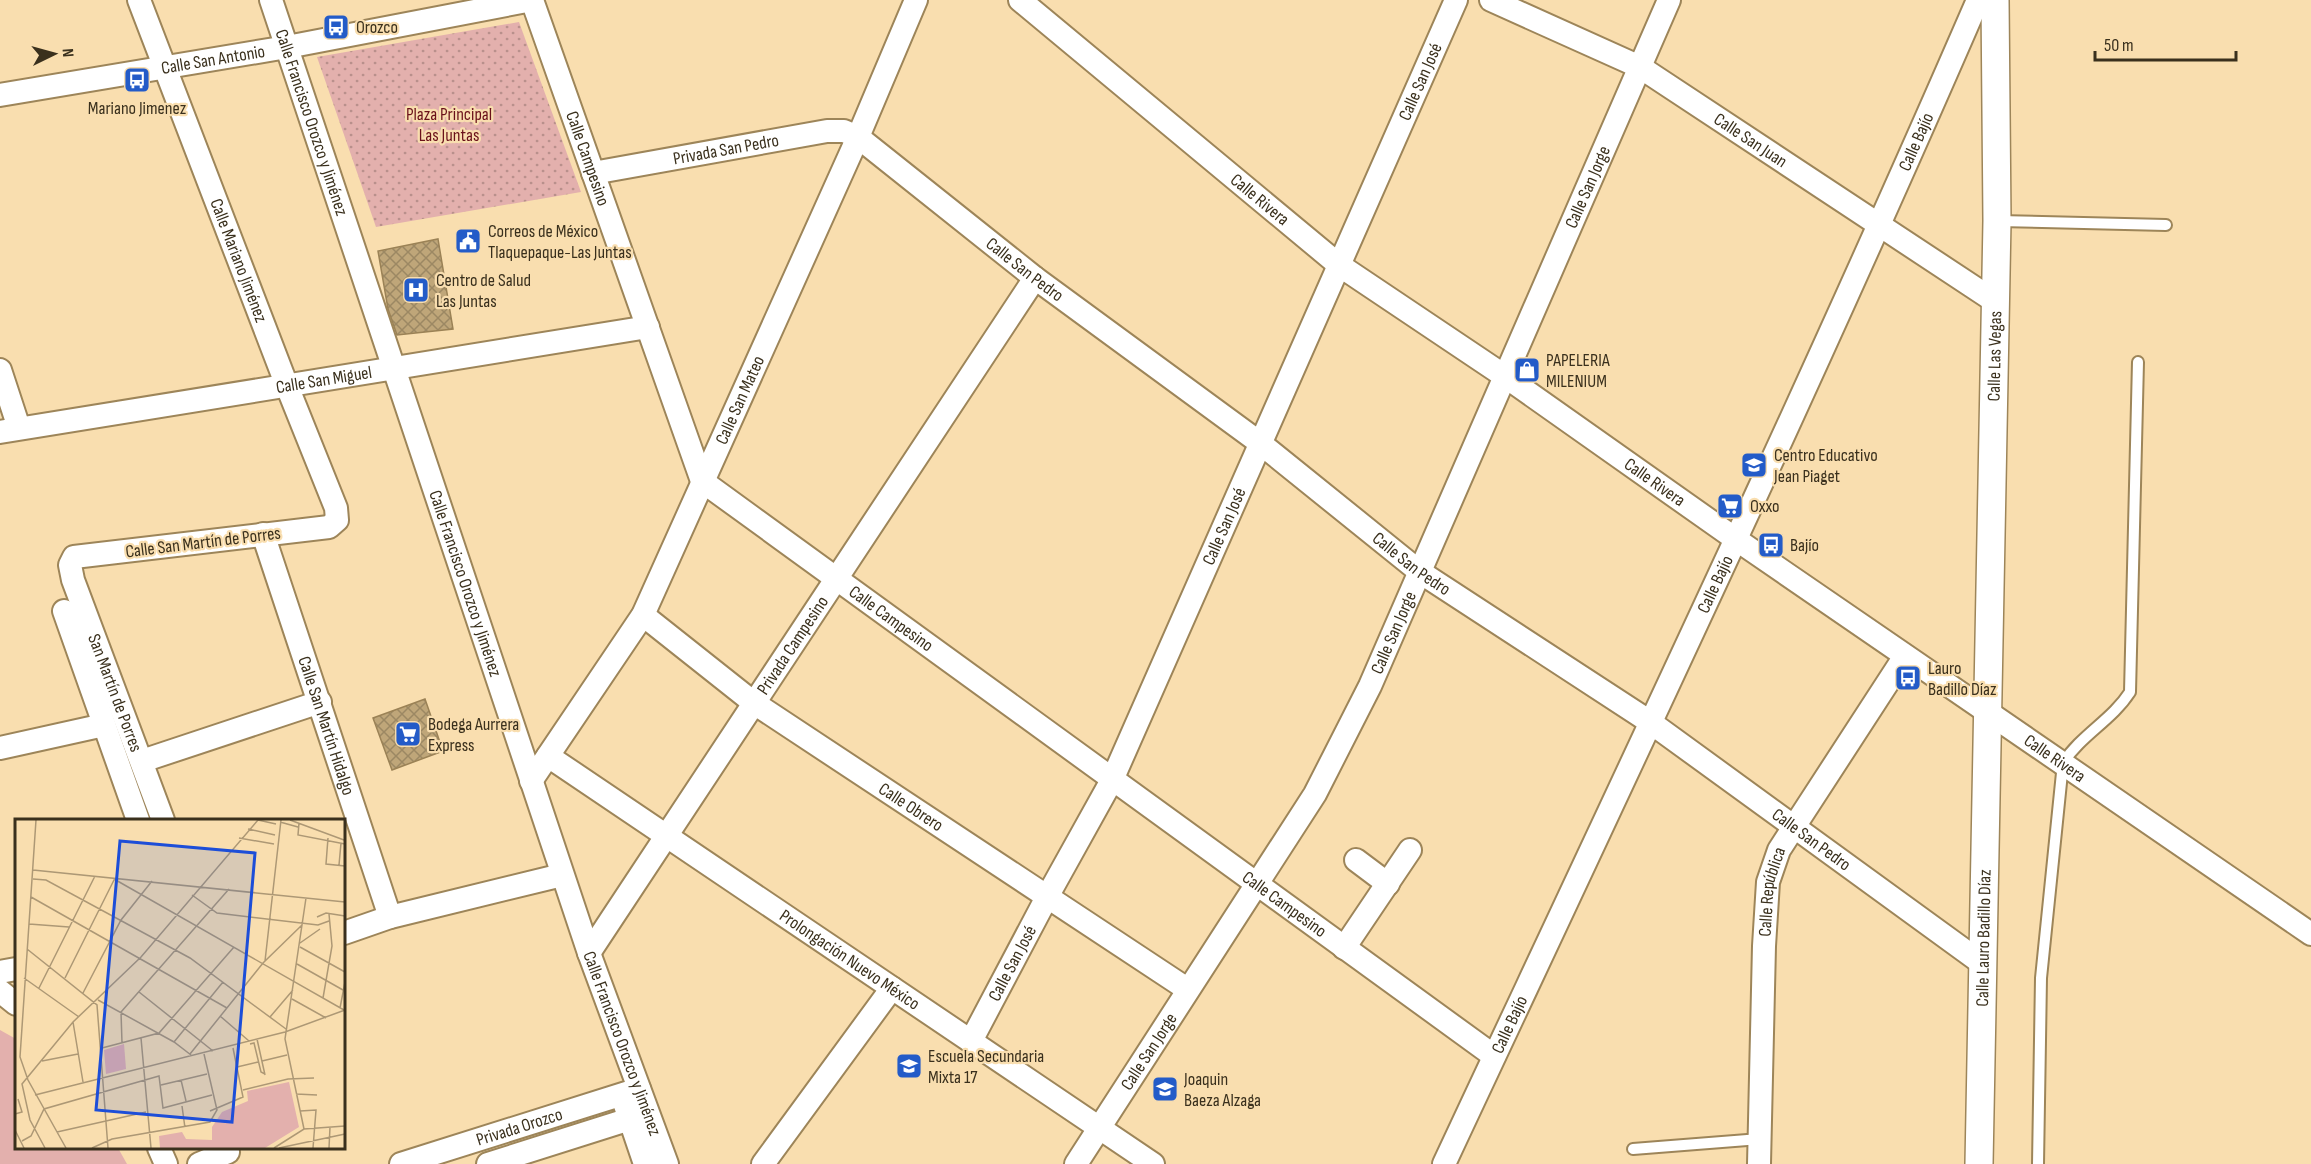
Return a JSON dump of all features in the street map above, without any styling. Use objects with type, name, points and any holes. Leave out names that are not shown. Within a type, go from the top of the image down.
[{"type":"street","name":"Calle Mariano Jiménez","points":[[139,0],[286,386],[336,508],[337,520]]},
{"type":"street","name":"Calle Francisco Orozco y Jiménez","points":[[271,0],[589,953],[631,1092],[667,1164]]},
{"type":"street","name":"Calle San Antonio","points":[[0,95],[287,47],[532,0]]},
{"type":"street","name":"Calle Campesino","points":[[532,0],[702,482],[1494,1056]]},
{"type":"street","name":"Calle San Mateo","points":[[531,781],[643,615],[858,137],[916,0]]},
{"type":"street","name":"Calle Rivera","points":[[1020,0],[1338,265],[1506,377],[1737,540],[2311,934]]},
{"type":"street","name":"Calle San José","points":[[971,1041],[1112,780],[1456,0]]},
{"type":"street","name":"Calle San Juan","points":[[1491,0],[1640,67],[1996,302]]},
{"type":"street","name":"Calle San Jorge","points":[[1076,1164],[1315,794],[1370,686],[1669,0]]},
{"type":"street","name":"Calle Bajío","points":[[1444,1164],[1737,540],[1880,225],[1978,0]]},
{"type":"street","name":"Calle Las Vegas","points":[[1987,711],[1997,221],[1995,0]]},
{"type":"street","name":"Privada San Pedro","points":[[593,173],[827,131],[844,131],[858,137]]},
{"type":"street","name":"Calle San Pedro","points":[[858,137],[1035,278],[1260,443],[1420,572],[1650,722],[1983,964]]},
{"type":"street","name":"Privada Campesino","points":[[589,953],[1035,278]]},
{"type":"street","name":"Calle San Miguel","points":[[10,430],[648,327]]},
{"type":"street","points":[[0,370],[10,430]]},
{"type":"street","name":"Calle San Martín de Porres","points":[[70,565],[74,557],[329,527],[337,520]]},
{"type":"street","name":"Calle San Martín Hidalgo","points":[[264,534],[390,917]]},
{"type":"street","name":"San Martín de Porres","points":[[70,565],[73,580],[163,819]]},
{"type":"street","points":[[64,611],[138,819]]},
{"type":"street","name":"Calle Obrero","points":[[643,615],[754,703],[1187,989]]},
{"type":"street","name":"Calle República","points":[[1759,1164],[1764,946],[1768,882],[1779,850],[1905,656]]},
{"type":"street","points":[[142,761],[321,702]]},
{"type":"street","name":"Calle Lauro Badillo Díaz","points":[[1978,1164],[1987,711]]},
{"type":"street","points":[[0,748],[104,725]]},
{"type":"street","name":"Prolongación Nuevo México","points":[[548,756],[1154,1164]]},
{"type":"street","points":[[1344,948],[1410,850]]},
{"type":"street","points":[[1356,860],[1388,884]]},
{"type":"street","points":[[345,933],[390,917],[562,875]]},
{"type":"street","points":[[0,972],[15,969]]},
{"type":"street","points":[[763,1164],[892,987]]},
{"type":"street","points":[[0,991],[15,1003]]},
{"type":"street","points":[[631,1092],[630,1119],[645,1164]]},
{"type":"street","name":"Privada Orozco","points":[[401,1164],[631,1092]]},
{"type":"street","name":"Privada Orozco","points":[[488,1164],[630,1119]]},
{"type":"street","points":[[159,1149],[166,1164]]},
{"type":"street","points":[[199,1164],[228,1152]]},
{"type":"lane","points":[[1997,221],[2166,225]]},
{"type":"lane","points":[[2038,1164],[2041,978],[2063,763],[2073,748],[2120,708],[2130,692],[2138,362]]},
{"type":"lane","points":[[1633,1149],[1760,1139]]},
{"type":"green space","name":"Plaza Principal Las Juntas","points":[[519,22],[581,192],[376,227],[317,57]]},
{"type":"green space","points":[[0,1030],[15,1038],[15,1149],[119,1149],[127,1164],[0,1164]]},
{"type":"building","name":"Centro de Salud Las Juntas","points":[[438,239],[453,329],[397,335],[388,309],[378,251]]},
{"type":"building","name":"Bodega Aurrera Express","points":[[425,699],[443,751],[392,770],[373,718]]},
{"type":"place","name":"Orozco","points":[[336,27]]},
{"type":"place","name":"Mariano Jimenez","points":[[137,80]]},
{"type":"place","name":"Correos de México Tlaquepaque-Las Juntas","points":[[468,241]]},
{"type":"place","name":"Centro de Salud Las Juntas","points":[[416,290]]},
{"type":"place","name":"PAPELERIA MILENIUM","points":[[1527,370]]},
{"type":"place","name":"Centro Educativo Jean Piaget","points":[[1754,465]]},
{"type":"place","name":"Oxxo","points":[[1730,506]]},
{"type":"place","name":"Bajío","points":[[1771,545]]},
{"type":"place","name":"Lauro Badillo Díaz","points":[[1908,678]]},
{"type":"place","name":"Bodega Aurrera Express","points":[[408,734]]},
{"type":"place","name":"Escuela Secundaria Mixta 17","points":[[909,1066]]},
{"type":"place","name":"Joaquin Baeza Alzaga","points":[[1165,1089]]}]
